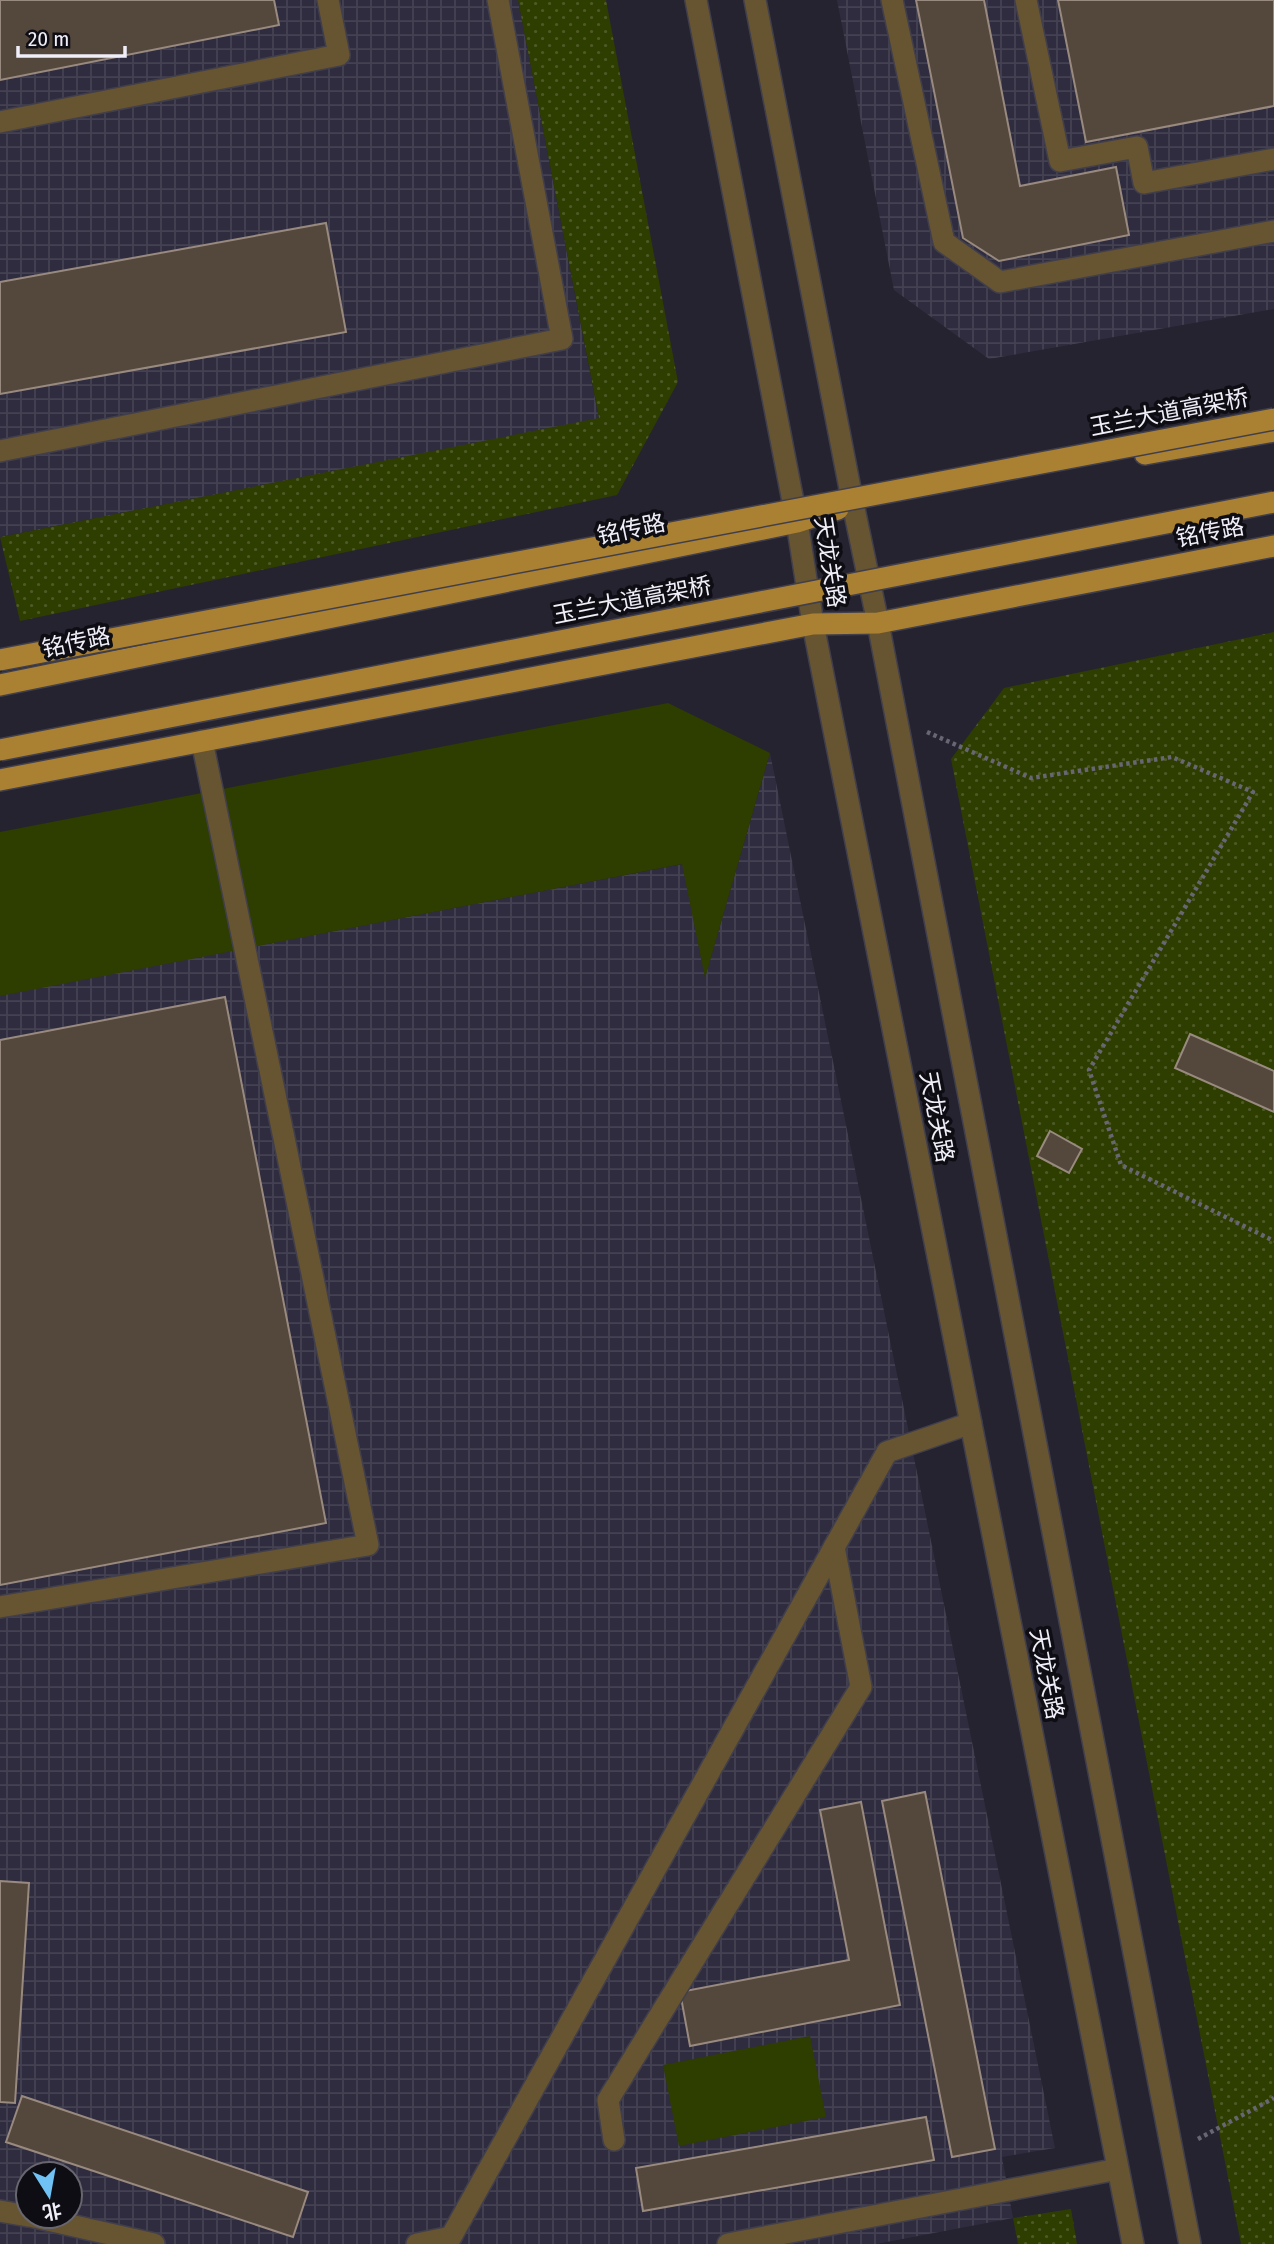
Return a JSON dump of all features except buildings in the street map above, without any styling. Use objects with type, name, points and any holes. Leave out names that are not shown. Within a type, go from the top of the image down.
[{"type":"main road","name":"玉兰大道高架桥","points":[[0,660],[1274,419]]},
{"type":"main road","name":"铭传路","points":[[0,685],[797,522],[853,504],[1274,431]]},
{"type":"main road","name":"玉兰大道高架桥","points":[[0,750],[1274,502]]},
{"type":"main road","name":"铭传路","points":[[0,780],[813,624],[878,623],[1274,546]]},
{"type":"street","points":[[0,122],[339,55],[328,0]]},
{"type":"street","points":[[0,451],[562,339],[498,0]]},
{"type":"street","name":"天龙关路","points":[[696,0],[797,522],[813,624],[1133,2244]]},
{"type":"street","name":"天龙关路","points":[[755,0],[897,719],[1190,2244]]},
{"type":"street","points":[[892,0],[944,242],[1000,282],[1274,231]]},
{"type":"street","points":[[1026,0],[1060,161],[1137,148],[1144,183],[1274,159]]},
{"type":"street","points":[[0,1606],[368,1545],[202,741]]},
{"type":"street","points":[[417,2244],[451,2236],[887,1452],[971,1423]]},
{"type":"street","points":[[614,2140],[608,2100],[861,1687],[834,1547]]},
{"type":"street","points":[[728,2244],[1118,2169]]},
{"type":"street","points":[[84,2228],[154,2244]]},
{"type":"path","points":[[897,719],[1031,778],[1172,757],[1253,792],[1090,1070],[1121,1165],[1274,1241]]},
{"type":"path","points":[[1173,2153],[1274,2098]]},
{"type":"shaded area","points":[[0,0],[518,0],[599,419],[0,537]]},
{"type":"shaded area","points":[[837,0],[1274,0],[1274,309],[989,359],[894,290]]},
{"type":"shaded area","points":[[770,753],[1055,2148],[1002,2157],[1013,2218],[876,2244],[0,2244],[0,995],[683,864],[705,977]]},
{"type":"green space","points":[[518,0],[606,0],[678,382],[617,495],[20,621],[0,537],[599,418]]},
{"type":"green space","points":[[1274,632],[1274,2244],[1241,2244],[951,759],[1004,688]]},
{"type":"green space","points":[[668,703],[770,753],[705,978],[682,864],[0,996],[0,832]]},
{"type":"green space","points":[[810,2036],[826,2117],[679,2146],[663,2065]]},
{"type":"green space","points":[[1071,2209],[1077,2244],[1018,2244],[1013,2218]]}]
